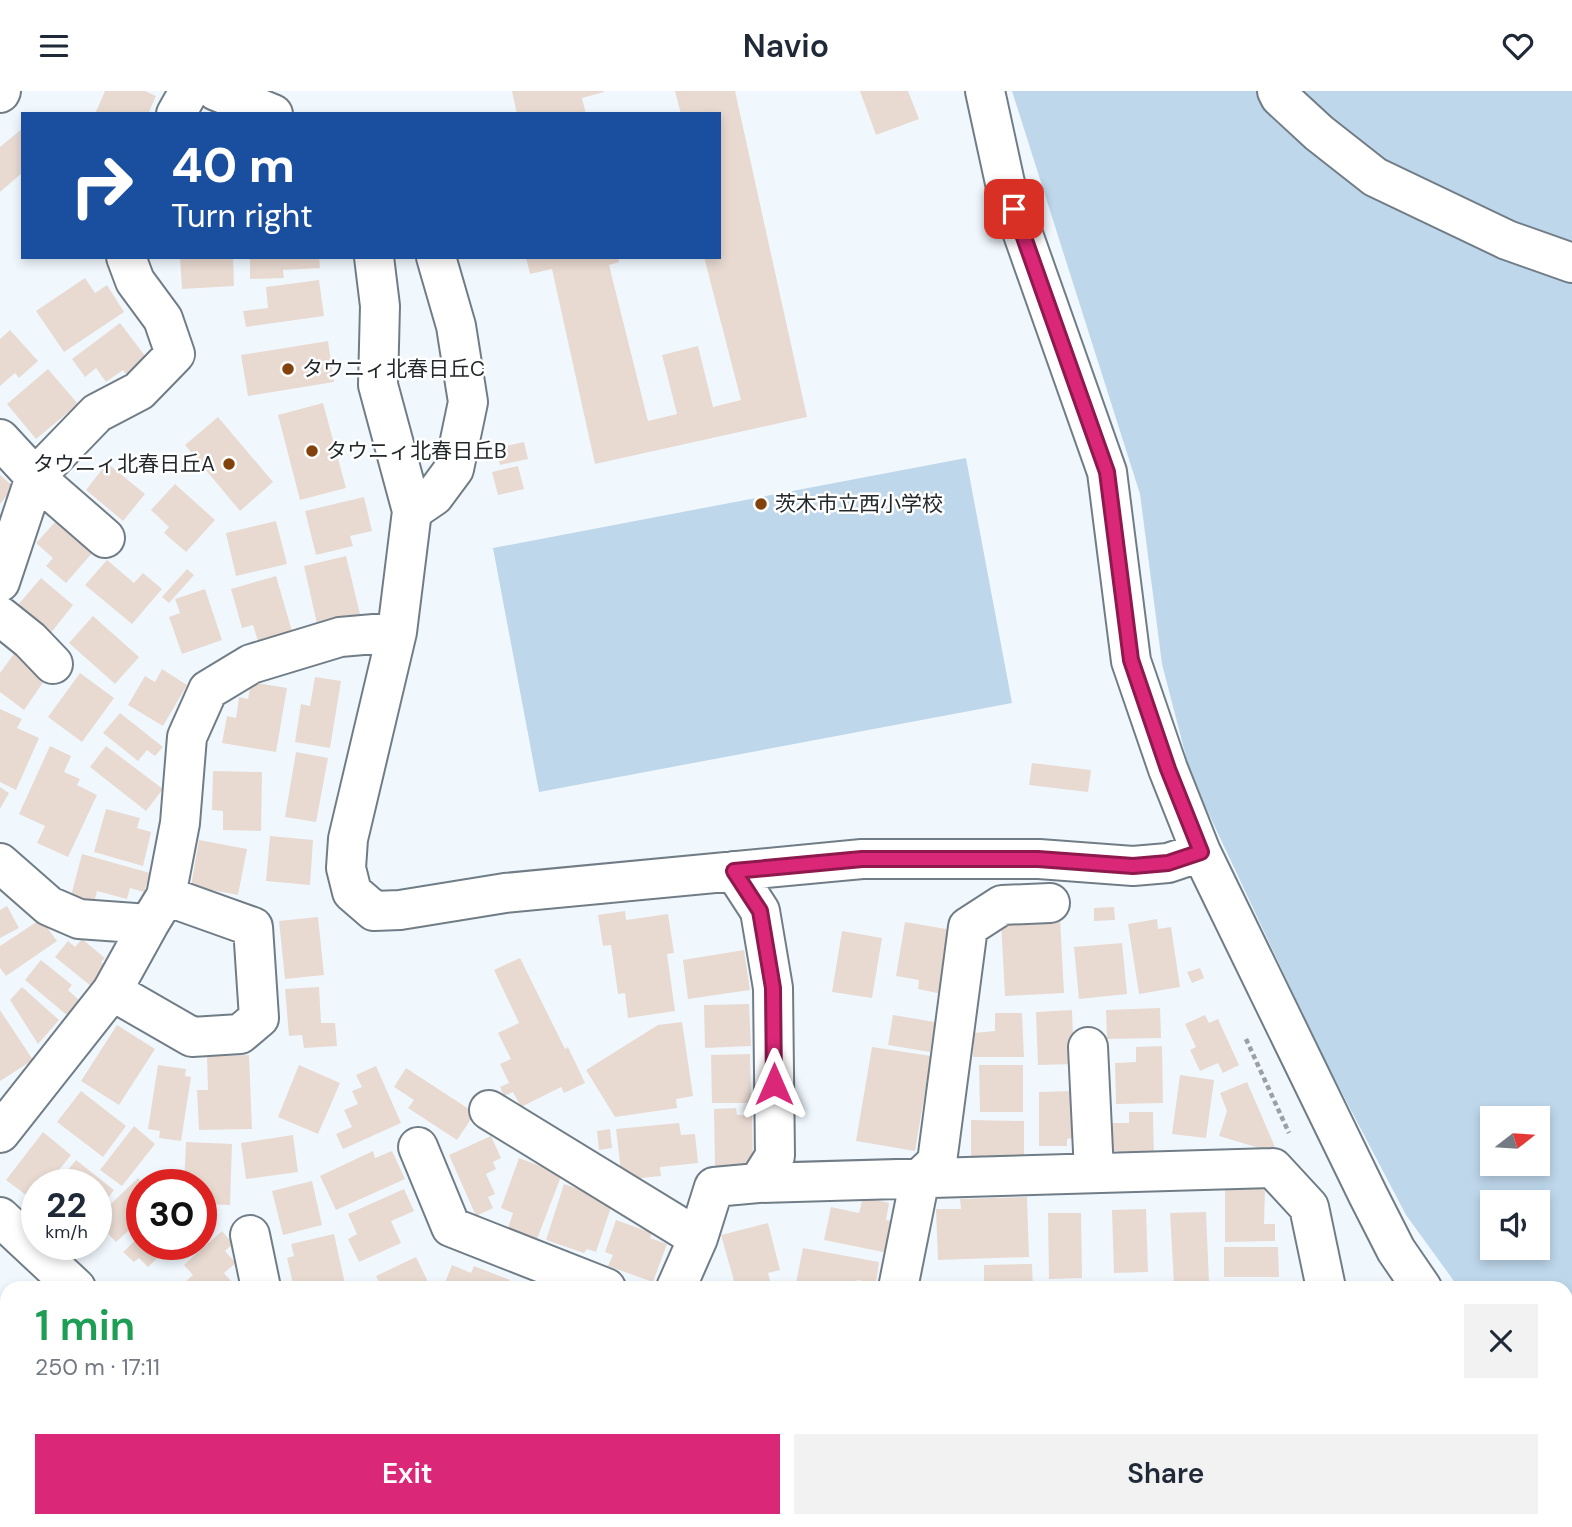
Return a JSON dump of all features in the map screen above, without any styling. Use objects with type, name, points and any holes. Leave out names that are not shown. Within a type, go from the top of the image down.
[{"type":"street","points":[[177,112],[189,91]]},
{"type":"street","points":[[216,91],[268,112]]},
{"type":"street","points":[[985,91],[1005,183],[1107,472],[1131,660],[1168,769],[1201,852],[1368,1195],[1396,1250],[1417,1281]]},
{"type":"street","points":[[1277,91],[1318,133],[1375,177],[1507,240],[1572,263]]},
{"type":"street","points":[[0,582],[35,477],[97,414],[139,391],[175,354],[163,319],[135,281],[127,259]]},
{"type":"street","points":[[374,259],[380,306],[378,385],[412,511],[397,632],[347,849],[346,868],[352,892],[374,911],[400,910],[505,893],[876,859],[1038,859],[1133,866],[1168,863],[1201,852]]},
{"type":"street","points":[[412,511],[434,496],[454,469],[468,402],[456,326],[437,259]]},
{"type":"street","points":[[0,439],[35,477],[104,538]]},
{"type":"street","points":[[0,616],[30,640],[53,664]]},
{"type":"street","points":[[0,1133],[112,991],[158,910],[180,823],[187,737],[208,690],[251,664],[340,637],[397,632]]},
{"type":"street","points":[[0,863],[49,905],[79,919],[158,910],[253,927],[259,1017],[240,1034],[192,1037],[112,991]]},
{"type":"street","points":[[734,871],[760,911],[773,988],[775,1156],[758,1183]]},
{"type":"street","points":[[899,1281],[920,1178],[937,1162],[968,926],[1002,905],[1050,903]]},
{"type":"street","points":[[1088,1047],[1094,1172]]},
{"type":"street","points":[[489,1110],[698,1238]]},
{"type":"street","points":[[418,1147],[451,1227],[588,1281]]},
{"type":"street","points":[[679,1281],[698,1238],[714,1187],[758,1183],[1273,1168],[1309,1207],[1325,1281]]},
{"type":"street","points":[[0,1217],[69,1281]]},
{"type":"street","points":[[250,1235],[259,1281]]},
{"type":"path","points":[[1246,1038],[1293,1143]]},
{"type":"shaded area","points":[[1012,91],[1572,91],[1572,1281],[1454,1281],[1406,1215],[1321,1053],[1191,776],[1162,664],[1140,494]]},
{"type":"shaded area","points":[[966,458],[1012,703],[539,792],[493,548]]},
{"type":"building","points":[[105,91],[145,91],[156,96],[149,112],[96,112]]},
{"type":"building","points":[[512,91],[604,91],[582,98],[586,112],[517,112]]},
{"type":"building","points":[[675,91],[735,91],[807,417],[595,464],[552,269],[530,274],[526,259],[618,259],[619,262],[609,265],[648,421],[677,414],[662,355],[698,346],[713,407],[741,400],[705,259],[721,259],[721,112],[680,112]]},
{"type":"building","points":[[860,91],[908,91],[919,119],[876,135]]},
{"type":"building","points":[[21,130],[21,174],[0,192],[0,147]]},
{"type":"building","points":[[180,259],[233,259],[234,286],[182,289]]},
{"type":"building","points":[[250,259],[319,259],[320,268],[283,270],[284,278],[250,279]]},
{"type":"building","points":[[85,278],[95,293],[107,285],[124,312],[64,352],[36,311]]},
{"type":"building","points":[[319,280],[324,316],[246,327],[243,311],[268,308],[266,287]]},
{"type":"building","points":[[120,323],[149,361],[128,377],[123,370],[106,382],[96,368],[85,377],[72,359]]},
{"type":"building","points":[[10,330],[38,361],[19,378],[15,373],[0,386],[0,339]]},
{"type":"building","name":"タウニィ北春日丘C","points":[[328,341],[334,382],[248,396],[241,355]]},
{"type":"building","points":[[48,369],[78,404],[36,439],[7,404]]},
{"type":"building","name":"タウニィ北春日丘B","points":[[323,403],[346,488],[300,500],[278,415]]},
{"type":"building","name":"タウニィ北春日丘A","points":[[218,417],[273,482],[240,511],[185,445]]},
{"type":"building","points":[[524,442],[528,459],[500,465],[496,448]]},
{"type":"building","points":[[107,463],[145,494],[123,521],[86,490]]},
{"type":"building","points":[[518,466],[524,489],[498,495],[492,472]]},
{"type":"building","points":[[0,475],[14,487],[0,504]]},
{"type":"building","points":[[175,484],[215,520],[186,552],[164,533],[169,527],[151,510]]},
{"type":"building","points":[[364,497],[372,531],[350,536],[353,546],[316,555],[305,511]]},
{"type":"building","points":[[57,520],[93,552],[66,583],[46,566],[53,558],[36,543]]},
{"type":"building","points":[[276,521],[287,564],[236,576],[226,533]]},
{"type":"building","points":[[346,556],[360,614],[317,624],[304,566]]},
{"type":"building","points":[[107,560],[134,583],[143,573],[162,589],[132,624],[85,585]]},
{"type":"building","points":[[187,569],[194,575],[169,603],[162,597]]},
{"type":"building","points":[[276,576],[292,631],[258,641],[253,625],[242,628],[231,589]]},
{"type":"building","points":[[41,578],[73,605],[50,634],[17,606]]},
{"type":"building","points":[[205,589],[222,640],[182,654],[169,617],[180,613],[175,599]]},
{"type":"building","points":[[93,616],[139,657],[115,684],[69,643]]},
{"type":"building","points":[[16,651],[49,674],[24,710],[0,692],[0,673]]},
{"type":"building","points":[[162,669],[187,685],[163,726],[128,705],[145,676],[155,682]]},
{"type":"building","points":[[80,673],[114,698],[82,742],[48,717]]},
{"type":"building","points":[[315,677],[341,681],[330,748],[295,742],[301,704],[310,706]]},
{"type":"building","points":[[251,682],[287,688],[276,752],[222,743],[227,716],[236,718],[239,697],[248,699]]},
{"type":"building","points":[[0,709],[22,719],[17,728],[39,738],[16,790],[0,782]]},
{"type":"building","points":[[120,713],[163,747],[155,756],[147,750],[138,761],[103,733]]},
{"type":"building","points":[[50,746],[71,756],[64,772],[80,779],[77,785],[97,795],[68,857],[37,843],[45,826],[19,814]]},
{"type":"building","points":[[106,746],[163,789],[146,811],[90,767]]},
{"type":"building","points":[[296,752],[328,758],[316,822],[285,817]]},
{"type":"building","points":[[1032,763],[1091,770],[1088,792],[1029,785]]},
{"type":"building","points":[[213,771],[262,772],[261,831],[223,830],[223,811],[212,810]]},
{"type":"building","points":[[0,787],[9,793],[0,809]]},
{"type":"building","points":[[106,809],[140,818],[137,828],[151,832],[143,866],[94,852]]},
{"type":"building","points":[[270,836],[313,840],[310,885],[266,881]]},
{"type":"building","points":[[199,840],[247,849],[238,895],[191,886]]},
{"type":"building","points":[[82,854],[150,873],[144,892],[130,888],[127,899],[97,891],[94,903],[71,896]]},
{"type":"building","points":[[7,906],[19,928],[0,938],[0,910]]},
{"type":"building","points":[[1114,907],[1115,920],[1094,921],[1094,908]]},
{"type":"building","points":[[625,911],[626,920],[668,914],[674,953],[667,954],[675,1011],[628,1018],[625,993],[618,994],[611,945],[603,946],[598,915]]},
{"type":"building","points":[[318,917],[324,975],[285,979],[279,921]]},
{"type":"building","points":[[1060,918],[1064,993],[1005,996],[1001,921]]},
{"type":"building","points":[[41,919],[57,941],[6,976],[0,968],[0,946]]},
{"type":"building","points":[[1157,919],[1158,929],[1171,927],[1180,987],[1139,994],[1128,924]]},
{"type":"building","points":[[905,922],[952,930],[942,994],[918,989],[919,980],[896,976]]},
{"type":"building","points":[[842,931],[882,938],[872,998],[832,992]]},
{"type":"building","points":[[82,939],[105,958],[101,962],[106,967],[91,986],[55,957],[68,941],[75,947]]},
{"type":"building","points":[[1122,943],[1127,994],[1079,999],[1074,947]]},
{"type":"building","points":[[744,950],[750,990],[688,999],[683,960]]},
{"type":"building","points":[[520,958],[585,1083],[564,1093],[561,1087],[521,1107],[513,1092],[504,1096],[500,1087],[509,1083],[500,1064],[511,1059],[498,1033],[519,1023],[494,970]]},
{"type":"building","points":[[41,960],[72,985],[68,990],[80,1001],[68,1016],[25,980]]},
{"type":"building","points":[[1200,968],[1204,978],[1192,983],[1187,972]]},
{"type":"building","points":[[22,987],[59,1020],[38,1044],[10,1000]]},
{"type":"building","points":[[319,987],[321,1023],[335,1023],[337,1046],[304,1048],[302,1035],[289,1036],[285,989]]},
{"type":"building","points":[[749,1004],[751,1046],[705,1048],[704,1005]]},
{"type":"building","points":[[1160,1008],[1161,1038],[1107,1039],[1106,1010]]},
{"type":"building","points":[[0,1010],[33,1060],[0,1081]]},
{"type":"building","points":[[1072,1010],[1074,1064],[1038,1065],[1036,1012]]},
{"type":"building","points":[[995,1013],[1022,1013],[1024,1057],[973,1057],[974,1033],[995,1031]]},
{"type":"building","points":[[893,1015],[935,1022],[930,1052],[888,1045]]},
{"type":"building","points":[[1205,1015],[1209,1023],[1218,1019],[1239,1065],[1223,1073],[1218,1063],[1200,1071],[1190,1050],[1196,1047],[1185,1024]]},
{"type":"building","points":[[682,1022],[693,1096],[676,1099],[677,1108],[615,1117],[586,1070],[658,1025]]},
{"type":"building","points":[[117,1025],[155,1049],[119,1105],[81,1081]]},
{"type":"building","points":[[1162,1046],[1163,1103],[1116,1104],[1115,1063],[1136,1062],[1136,1047]]},
{"type":"building","points":[[872,1047],[931,1056],[915,1151],[856,1141]]},
{"type":"building","points":[[750,1054],[751,1103],[712,1103],[711,1055]]},
{"type":"building","points":[[249,1055],[252,1129],[199,1130],[197,1090],[208,1090],[207,1056]]},
{"type":"building","points":[[158,1065],[186,1069],[185,1076],[191,1077],[181,1141],[159,1138],[160,1131],[148,1129]]},
{"type":"building","points":[[299,1065],[340,1083],[318,1134],[278,1117]]},
{"type":"building","points":[[979,1065],[1023,1065],[1023,1112],[980,1112]]},
{"type":"building","points":[[376,1066],[401,1123],[343,1149],[336,1134],[352,1127],[344,1110],[358,1104],[352,1091],[362,1087],[356,1075]]},
{"type":"building","points":[[406,1068],[475,1113],[457,1140],[408,1108],[414,1100],[394,1087]]},
{"type":"building","points":[[1180,1075],[1214,1080],[1206,1138],[1172,1134]]},
{"type":"building","points":[[1247,1082],[1275,1147],[1259,1154],[1256,1147],[1219,1136],[1227,1111],[1220,1093]]},
{"type":"building","points":[[81,1091],[126,1126],[103,1157],[57,1122]]},
{"type":"building","points":[[1073,1091],[1074,1138],[1067,1139],[1067,1146],[1039,1146],[1039,1092]]},
{"type":"building","points":[[736,1108],[737,1115],[752,1115],[753,1166],[715,1166],[714,1109]]},
{"type":"building","points":[[1129,1112],[1153,1112],[1154,1159],[1118,1159],[1118,1151],[1108,1151],[1108,1123],[1129,1123]]},
{"type":"building","points":[[971,1120],[1024,1121],[1024,1162],[971,1161]]},
{"type":"building","points":[[679,1123],[681,1135],[695,1134],[698,1163],[660,1167],[661,1176],[622,1180],[616,1129]]},
{"type":"building","points":[[134,1126],[155,1144],[135,1169],[126,1169],[126,1181],[122,1186],[112,1179],[112,1169],[101,1169]]},
{"type":"building","points":[[610,1129],[612,1148],[599,1150],[597,1131]]},
{"type":"building","points":[[43,1132],[71,1155],[60,1169],[21,1169],[21,1191],[6,1180]]},
{"type":"building","points":[[293,1135],[298,1172],[246,1179],[241,1143]]},
{"type":"building","points":[[491,1136],[501,1158],[493,1162],[496,1169],[486,1174],[495,1194],[488,1197],[493,1208],[476,1216],[449,1155]]},
{"type":"building","points":[[186,1142],[232,1144],[230,1205],[217,1205],[217,1169],[185,1169]]},
{"type":"building","points":[[373,1151],[375,1158],[392,1151],[405,1179],[336,1210],[320,1176]]},
{"type":"building","points":[[519,1158],[562,1174],[537,1239],[508,1228],[513,1213],[501,1208]]},
{"type":"building","points":[[76,1160],[87,1169],[69,1169]]},
{"type":"building","points":[[312,1181],[322,1225],[283,1235],[272,1191]]},
{"type":"building","points":[[564,1184],[613,1201],[596,1252],[587,1249],[584,1253],[546,1240]]},
{"type":"building","points":[[126,1189],[126,1233],[116,1242],[112,1238],[112,1203]]},
{"type":"building","points":[[404,1189],[414,1211],[391,1221],[401,1243],[359,1262],[348,1239],[357,1234],[348,1214]]},
{"type":"building","points":[[1225,1189],[1265,1189],[1264,1224],[1275,1224],[1275,1241],[1225,1242]]},
{"type":"building","points":[[863,1197],[889,1203],[886,1220],[895,1221],[888,1253],[824,1240],[831,1207],[859,1213]]},
{"type":"building","points":[[1027,1197],[1029,1257],[938,1260],[936,1209],[961,1209],[960,1199]]},
{"type":"building","points":[[1146,1209],[1148,1272],[1114,1273],[1112,1210]]},
{"type":"building","points":[[1206,1212],[1209,1281],[1174,1281],[1170,1213]]},
{"type":"building","points":[[1048,1213],[1081,1213],[1082,1278],[1049,1279]]},
{"type":"building","points":[[616,1220],[652,1233],[650,1238],[667,1244],[653,1281],[608,1266],[613,1255],[605,1252]]},
{"type":"building","points":[[768,1223],[780,1270],[768,1273],[770,1281],[734,1281],[721,1235]]},
{"type":"building","points":[[222,1231],[233,1244],[225,1251],[236,1263],[224,1273],[231,1281],[186,1281],[193,1275],[184,1265],[190,1260],[217,1260],[217,1235]]},
{"type":"building","points":[[334,1234],[344,1281],[292,1281],[287,1258],[294,1256],[291,1244]]},
{"type":"building","points":[[1224,1247],[1278,1247],[1279,1277],[1224,1277]]},
{"type":"building","points":[[803,1248],[879,1262],[876,1281],[796,1281]]},
{"type":"building","points":[[416,1257],[428,1281],[378,1281],[376,1276]]},
{"type":"building","points":[[141,1260],[155,1260],[148,1267]]},
{"type":"building","points":[[1032,1264],[1033,1281],[984,1281],[984,1265]]},
{"type":"building","points":[[452,1265],[471,1273],[474,1266],[510,1280],[510,1281],[446,1281]]},
{"type":"place","name":"タウニィ北春日丘C","points":[[288,369]]},
{"type":"place","name":"タウニィ北春日丘B","points":[[312,451]]},
{"type":"place","name":"タウニィ北春日丘A","points":[[229,464]]},
{"type":"place","name":"茨木市立西小学校","points":[[761,504]]},
{"type":"route","points":[[774,1084],[773,988],[760,911],[734,871],[862,859],[1038,859],[1133,866],[1168,863],[1201,852],[1168,769],[1131,660],[1107,472],[1014,209]]}]
